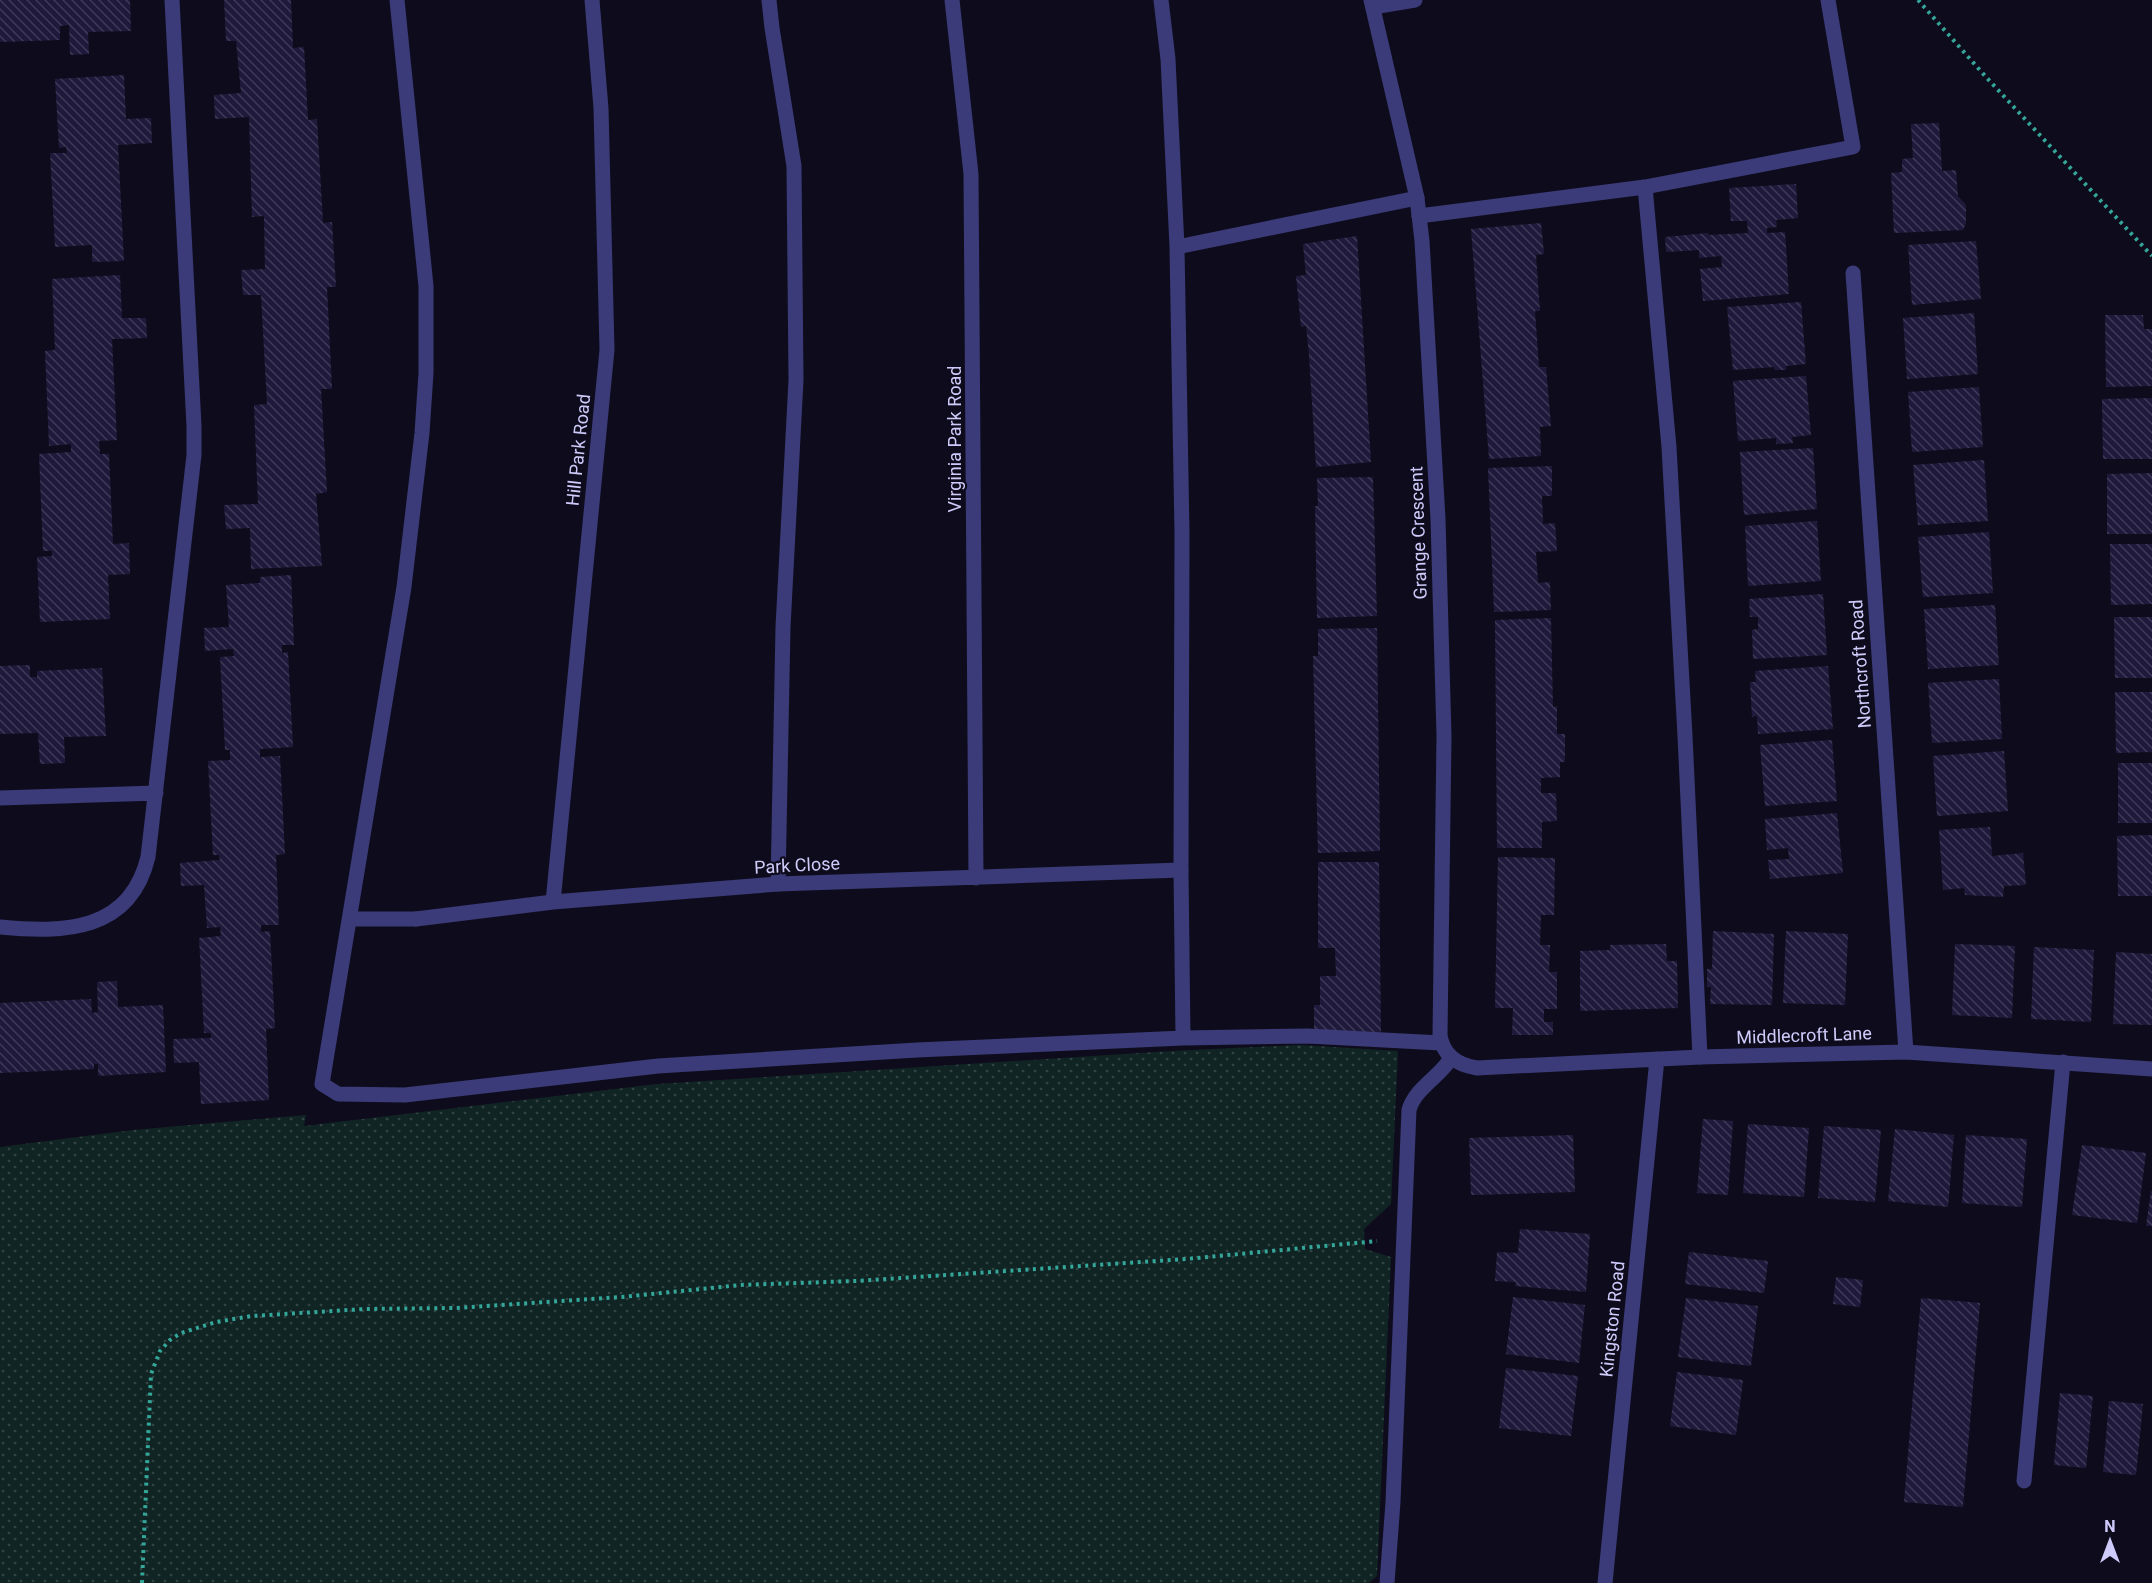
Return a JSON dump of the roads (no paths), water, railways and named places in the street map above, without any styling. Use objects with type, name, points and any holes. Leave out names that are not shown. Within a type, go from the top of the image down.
[{"type":"street","points":[[0,927],[53,929],[99,921],[115,911],[135,891],[145,872],[150,847],[194,455],[172,0]]},
{"type":"street","points":[[397,0],[426,285],[426,373],[423,423],[404,587],[322,1084],[338,1094],[405,1095],[658,1066],[917,1050],[1183,1038],[1308,1036],[1441,1043],[1454,1060],[1414,1098],[1409,1110],[1393,1502],[1387,1583]]},
{"type":"street","name":"Hill Park Road","points":[[553,902],[607,350],[601,108],[591,0]]},
{"type":"street","points":[[769,0],[794,166],[796,380],[783,627],[778,884]]},
{"type":"street","name":"Virginia Park Road","points":[[952,0],[971,174],[976,878]]},
{"type":"street","points":[[1161,0],[1168,59],[1177,247],[1182,534],[1183,1038]]},
{"type":"street","points":[[1372,3],[1415,0]]},
{"type":"street","points":[[1419,216],[1645,187],[1853,147],[1828,0]]},
{"type":"street","name":"Grange Crescent","points":[[1372,3],[1417,198],[1419,216],[1438,507],[1443,668],[1441,1043]]},
{"type":"street","points":[[1645,187],[1669,447],[1700,1057]]},
{"type":"street","points":[[1177,247],[1417,198]]},
{"type":"street","name":"Northcroft Road","points":[[1853,273],[1906,1052]]},
{"type":"street","points":[[0,798],[156,793]]},
{"type":"street","name":"Park Close","points":[[349,919],[416,919],[553,902],[778,884],[1181,870]]},
{"type":"street","name":"Middlecroft Lane","points":[[1454,1060],[1466,1066],[1490,1068],[1700,1057],[1906,1052],[2152,1069]]},
{"type":"street","name":"Kingston Road","points":[[1605,1583],[1657,1059]]},
{"type":"street","points":[[2024,1481],[2063,1062]]}]
